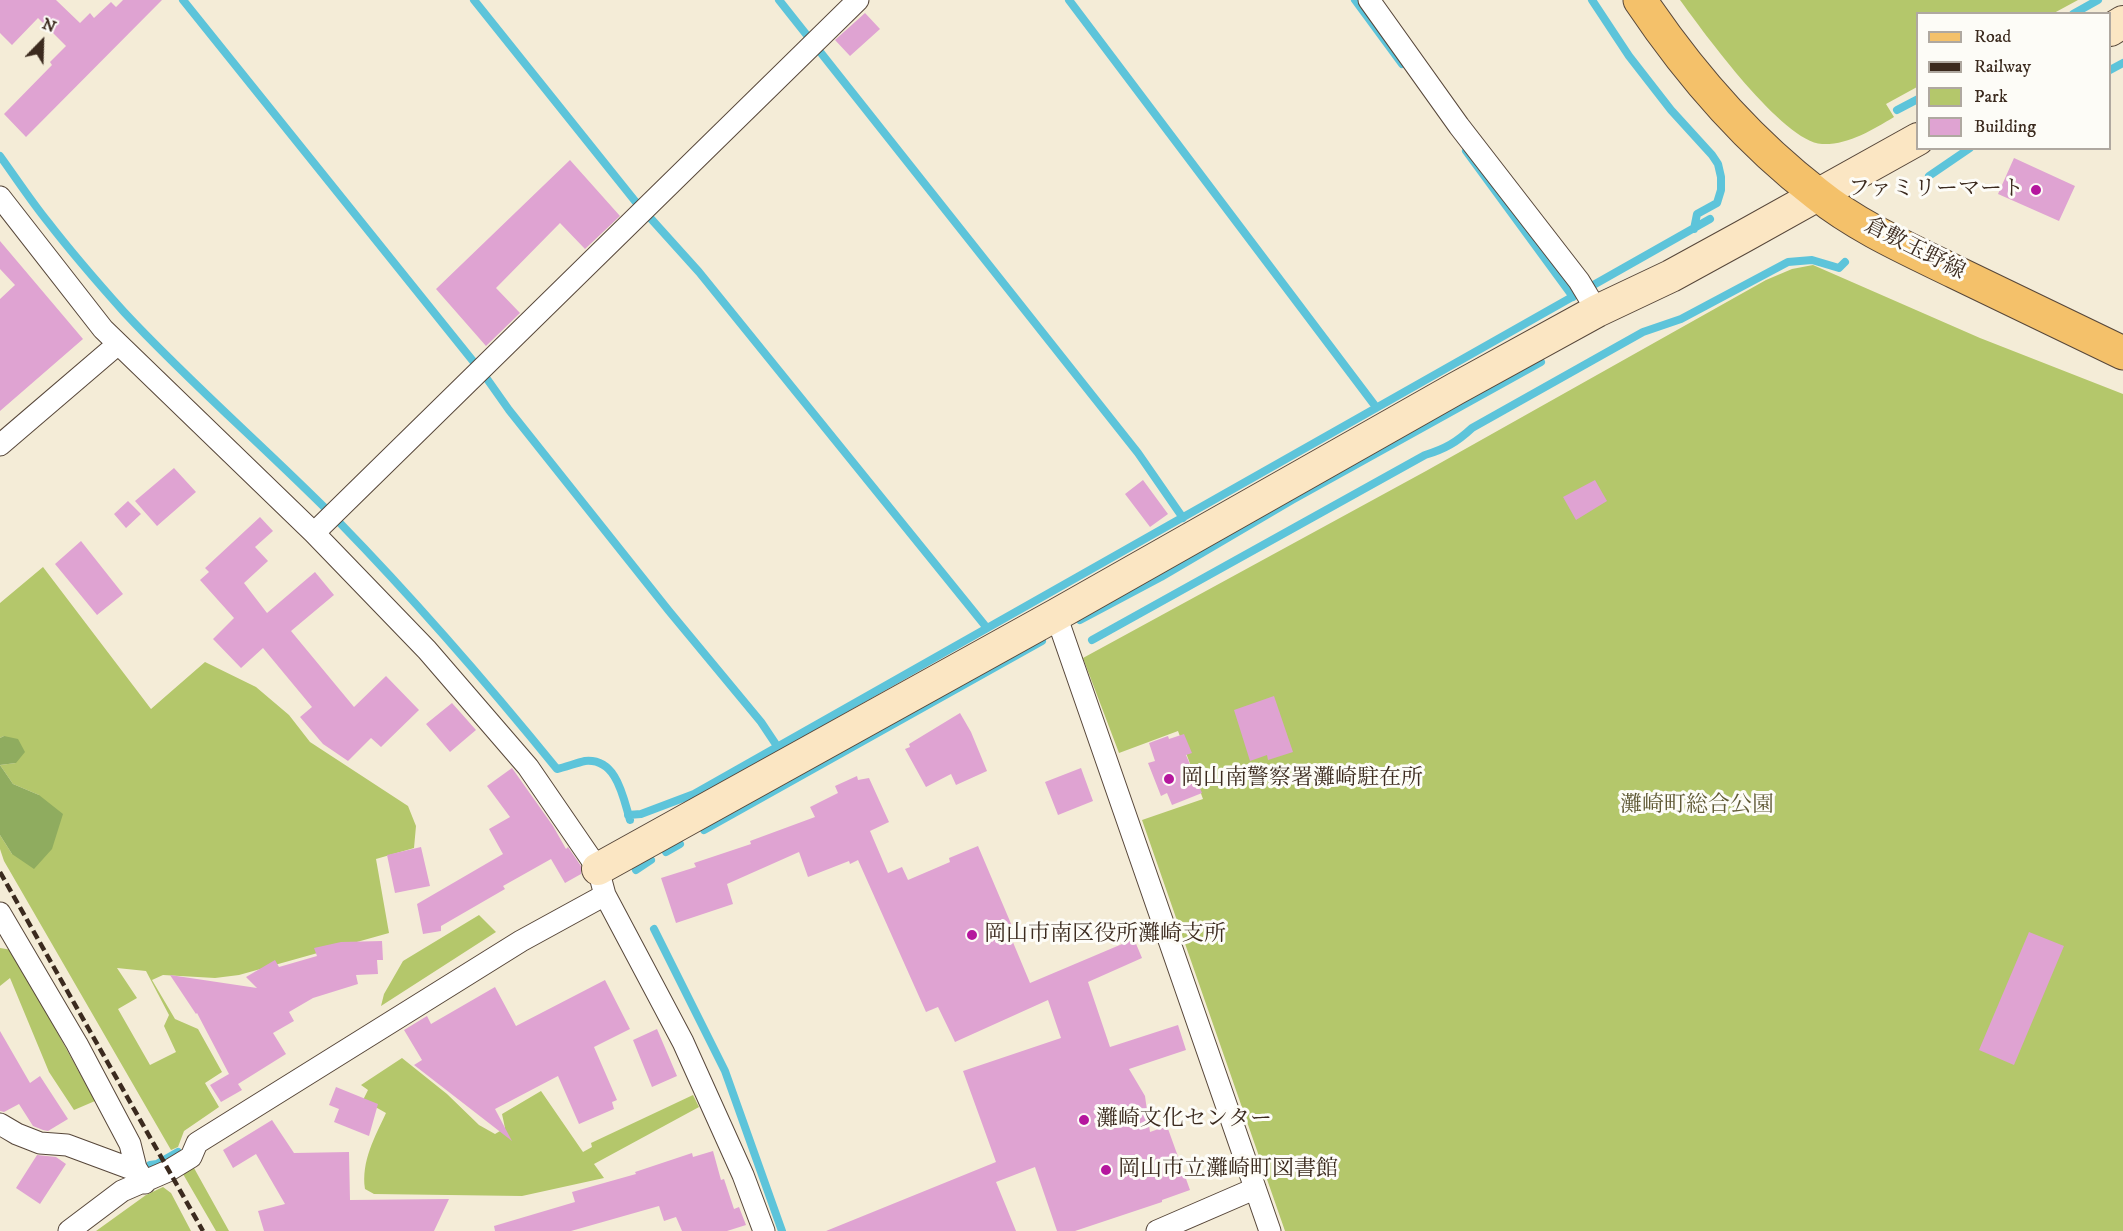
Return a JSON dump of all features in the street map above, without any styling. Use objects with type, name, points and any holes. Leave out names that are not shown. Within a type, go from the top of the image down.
[{"type":"main road","name":"倉敷玉野線","points":[[1640,0],[1700,82],[1766,150],[1817,195],[1894,242],[2123,353]]},
{"type":"street","points":[[314,533],[858,0]]},
{"type":"street","points":[[1369,0],[1459,126],[1589,298]]},
{"type":"street","points":[[69,1231],[141,1175],[191,1157],[197,1143],[521,941],[602,882],[1056,615],[1455,389],[1589,298],[1681,270],[1916,140]]},
{"type":"street","points":[[0,197],[96,320],[118,344],[314,533],[427,650],[528,767],[602,882],[688,1053],[743,1175],[764,1231]]},
{"type":"street","points":[[0,445],[118,344]]},
{"type":"street","points":[[1056,615],[1270,1231]]},
{"type":"street","points":[[0,913],[82,1054],[130,1144],[141,1175]]},
{"type":"street","points":[[0,1124],[40,1143],[67,1144],[129,1168],[141,1175]]},
{"type":"street","points":[[1157,1231],[1254,1189]]},
{"type":"green space","points":[[1680,0],[2078,0],[2056,12],[1916,12],[1916,88],[1886,104],[1894,117],[1869,132],[1832,144],[1822,144],[1806,139],[1787,125],[1745,84]]},
{"type":"green space","name":"灘崎町総合公園","points":[[1813,265],[1980,338],[2123,394],[2123,1231],[1285,1231],[1142,820],[1203,799],[1178,731],[1119,753],[1083,658],[1426,471],[1766,280],[1792,269]]},
{"type":"green space","points":[[43,567],[151,709],[205,662],[256,687],[289,715],[310,742],[408,806],[416,826],[414,848],[376,859],[389,933],[239,975],[215,978],[163,975],[152,980],[175,1019],[198,1029],[222,1072],[205,1083],[219,1107],[184,1131],[178,1147],[171,1150],[4,861],[0,849],[0,835],[12,854],[39,795],[13,784],[0,765],[16,763],[4,736],[0,738],[0,603]],"holes":[[[117,968],[146,971],[169,1015],[164,1026],[176,1052],[150,1065],[118,1009],[137,998]]]},
{"type":"green space","points":[[4,736],[18,739],[25,752],[16,763],[0,765],[0,738]]},
{"type":"green space","points":[[0,765],[13,784],[39,795],[63,814],[52,849],[34,869],[12,854],[0,835]]},
{"type":"green space","points":[[479,915],[496,932],[381,1006],[384,994],[403,961]]},
{"type":"green space","points":[[0,948],[12,950],[95,1101],[74,1110],[49,1072],[10,978],[0,986]]},
{"type":"green space","points":[[402,1058],[447,1094],[479,1125],[495,1134],[505,1128],[502,1114],[541,1091],[583,1152],[592,1147],[591,1143],[693,1095],[699,1107],[594,1164],[604,1178],[522,1196],[374,1194],[365,1189],[365,1169],[373,1140],[386,1113],[363,1100],[368,1090],[361,1085]]},
{"type":"green space","points":[[194,1168],[229,1231],[216,1231],[183,1174]]},
{"type":"green space","points":[[163,1187],[171,1193],[191,1231],[96,1231],[146,1195]]},
{"type":"building","points":[[0,0],[56,0],[80,23],[90,13],[94,18],[111,2],[116,7],[123,0],[162,0],[26,137],[4,114],[52,65],[50,62],[66,46],[38,18],[12,45],[0,33]]},
{"type":"building","points":[[865,13],[880,29],[850,56],[835,40]]},
{"type":"building","name":"ファミリーマート","points":[[2014,158],[2075,186],[2059,221],[1998,194]]},
{"type":"building","points":[[570,160],[620,216],[585,249],[560,223],[496,288],[520,313],[486,346],[436,289]]},
{"type":"building","points":[[0,241],[83,339],[0,411],[0,299],[15,285],[0,269]]},
{"type":"building","points":[[174,468],[196,492],[157,526],[135,501]]},
{"type":"building","points":[[1143,480],[1168,514],[1150,527],[1125,494]]},
{"type":"building","points":[[1595,480],[1607,501],[1576,520],[1563,497]]},
{"type":"building","points":[[128,501],[141,514],[126,528],[114,514]]},
{"type":"building","points":[[260,517],[273,531],[255,547],[268,561],[244,583],[267,613],[315,572],[334,595],[291,631],[354,707],[386,676],[419,710],[381,747],[371,738],[348,761],[323,744],[300,717],[312,707],[263,648],[241,668],[213,639],[234,618],[200,580],[209,572],[205,568]]},
{"type":"building","points":[[81,541],[123,594],[97,615],[55,564]]},
{"type":"building","points":[[1274,696],[1293,752],[1268,760],[1267,755],[1250,761],[1234,710]]},
{"type":"building","points":[[452,703],[476,730],[450,752],[426,724]]},
{"type":"building","points":[[960,713],[971,732],[987,771],[956,785],[951,774],[926,787],[905,749],[910,747],[909,744]]},
{"type":"building","points":[[1184,734],[1192,753],[1186,755],[1202,793],[1172,805],[1167,793],[1161,796],[1148,763],[1155,761],[1149,743],[1168,736],[1169,739]]},
{"type":"building","points":[[512,768],[553,826],[566,849],[568,847],[581,866],[581,874],[565,883],[551,859],[503,886],[505,889],[441,926],[441,931],[423,934],[417,904],[503,854],[489,829],[510,817],[487,786]]},
{"type":"building","points":[[1081,768],[1093,801],[1058,815],[1045,782]]},
{"type":"building","points":[[857,776],[858,780],[869,778],[889,822],[870,831],[888,873],[902,867],[908,880],[950,862],[949,858],[978,846],[1012,926],[1007,928],[1030,983],[1134,939],[1142,958],[1088,982],[1110,1047],[1178,1025],[1186,1050],[1129,1069],[1145,1096],[1150,1132],[1167,1126],[1190,1190],[1162,1200],[1162,1202],[1075,1231],[1057,1231],[1035,1167],[996,1182],[1016,1231],[826,1231],[996,1162],[963,1071],[1061,1038],[1048,1000],[955,1042],[938,1007],[926,1012],[858,860],[850,864],[849,861],[808,877],[799,852],[727,884],[733,904],[676,923],[661,878],[696,867],[694,863],[751,844],[750,841],[815,817],[810,807],[838,793],[835,786]]},
{"type":"building","points":[[421,847],[430,886],[395,893],[387,855]]},
{"type":"building","points":[[2029,932],[2064,946],[2014,1065],[1979,1050]]},
{"type":"building","points":[[382,941],[383,960],[377,960],[378,974],[356,975],[358,984],[313,998],[289,1012],[294,1021],[273,1033],[286,1054],[238,1084],[242,1090],[221,1102],[210,1085],[229,1074],[197,1013],[170,975],[257,988],[246,977],[275,960],[279,967],[317,956],[314,948],[341,942]]},
{"type":"building","points":[[605,980],[630,1029],[594,1047],[617,1100],[612,1102],[614,1109],[579,1124],[558,1076],[495,1109],[512,1141],[414,1065],[422,1060],[404,1030],[427,1016],[431,1024],[495,987],[516,1026]]},
{"type":"building","points":[[657,1029],[677,1076],[652,1087],[633,1040]]},
{"type":"building","points":[[0,1031],[30,1083],[40,1076],[68,1119],[48,1131],[33,1126],[19,1104],[4,1112],[0,1111]]},
{"type":"building","points":[[336,1087],[378,1104],[369,1136],[334,1122],[339,1109],[329,1105]]},
{"type":"building","points":[[272,1120],[294,1153],[349,1152],[350,1200],[449,1199],[434,1231],[264,1231],[258,1211],[285,1204],[256,1154],[233,1168],[223,1150]]},
{"type":"building","points":[[713,1151],[721,1180],[724,1179],[734,1209],[739,1207],[746,1225],[727,1231],[682,1231],[676,1217],[664,1221],[659,1206],[571,1231],[495,1231],[494,1226],[575,1202],[572,1192],[636,1174],[635,1172],[692,1153],[693,1157]]},
{"type":"building","points":[[37,1155],[56,1157],[66,1164],[40,1204],[16,1188]]},
{"type":"waterway","points":[[183,0],[485,376],[509,410],[669,611],[761,722],[777,746]]},
{"type":"waterway","points":[[474,0],[635,201],[699,272],[987,628]]},
{"type":"waterway","points":[[779,0],[1138,453],[1183,518]]},
{"type":"waterway","points":[[1069,0],[1376,407]]},
{"type":"waterway","points":[[1355,0],[1402,64]]},
{"type":"waterway","points":[[1592,0],[1629,56],[1671,110],[1718,164],[1721,190],[1717,203],[1697,214],[1694,229]]},
{"type":"waterway","points":[[2077,12],[2098,0]]},
{"type":"waterway","points":[[2111,69],[2123,63]]},
{"type":"waterway","points":[[1897,110],[1916,100]]},
{"type":"waterway","points":[[1929,176],[1967,150]]},
{"type":"waterway","points":[[1466,151],[1573,297]]},
{"type":"waterway","points":[[0,156],[57,234],[124,312],[367,551],[450,642],[557,769],[585,761],[596,762],[611,772],[621,790],[630,820]]},
{"type":"waterway","points":[[628,815],[641,814],[694,794],[1710,219]]},
{"type":"waterway","points":[[1092,640],[1425,455],[1450,444],[1472,428],[1643,332],[1681,319],[1788,262],[1812,260],[1839,268],[1845,262]]},
{"type":"waterway","points":[[1080,620],[1161,577],[1292,500],[1541,362]]},
{"type":"waterway","points":[[704,830],[1042,641]]},
{"type":"waterway","points":[[666,852],[680,844]]},
{"type":"waterway","points":[[636,870],[651,860]]},
{"type":"waterway","points":[[654,929],[725,1071],[782,1231]]},
{"type":"waterway","points":[[150,1165],[157,1164],[178,1152]]},
{"type":"railway","points":[[0,872],[203,1231]]},
{"type":"place","name":"ファミリーマート","points":[[2036,190]]},
{"type":"place","name":"岡山南警察署灘崎駐在所","points":[[1169,779]]},
{"type":"place","name":"岡山市南区役所灘崎支所","points":[[972,935]]},
{"type":"place","name":"灘崎文化センター","points":[[1084,1120]]},
{"type":"place","name":"岡山市立灘崎町図書館","points":[[1106,1170]]}]
